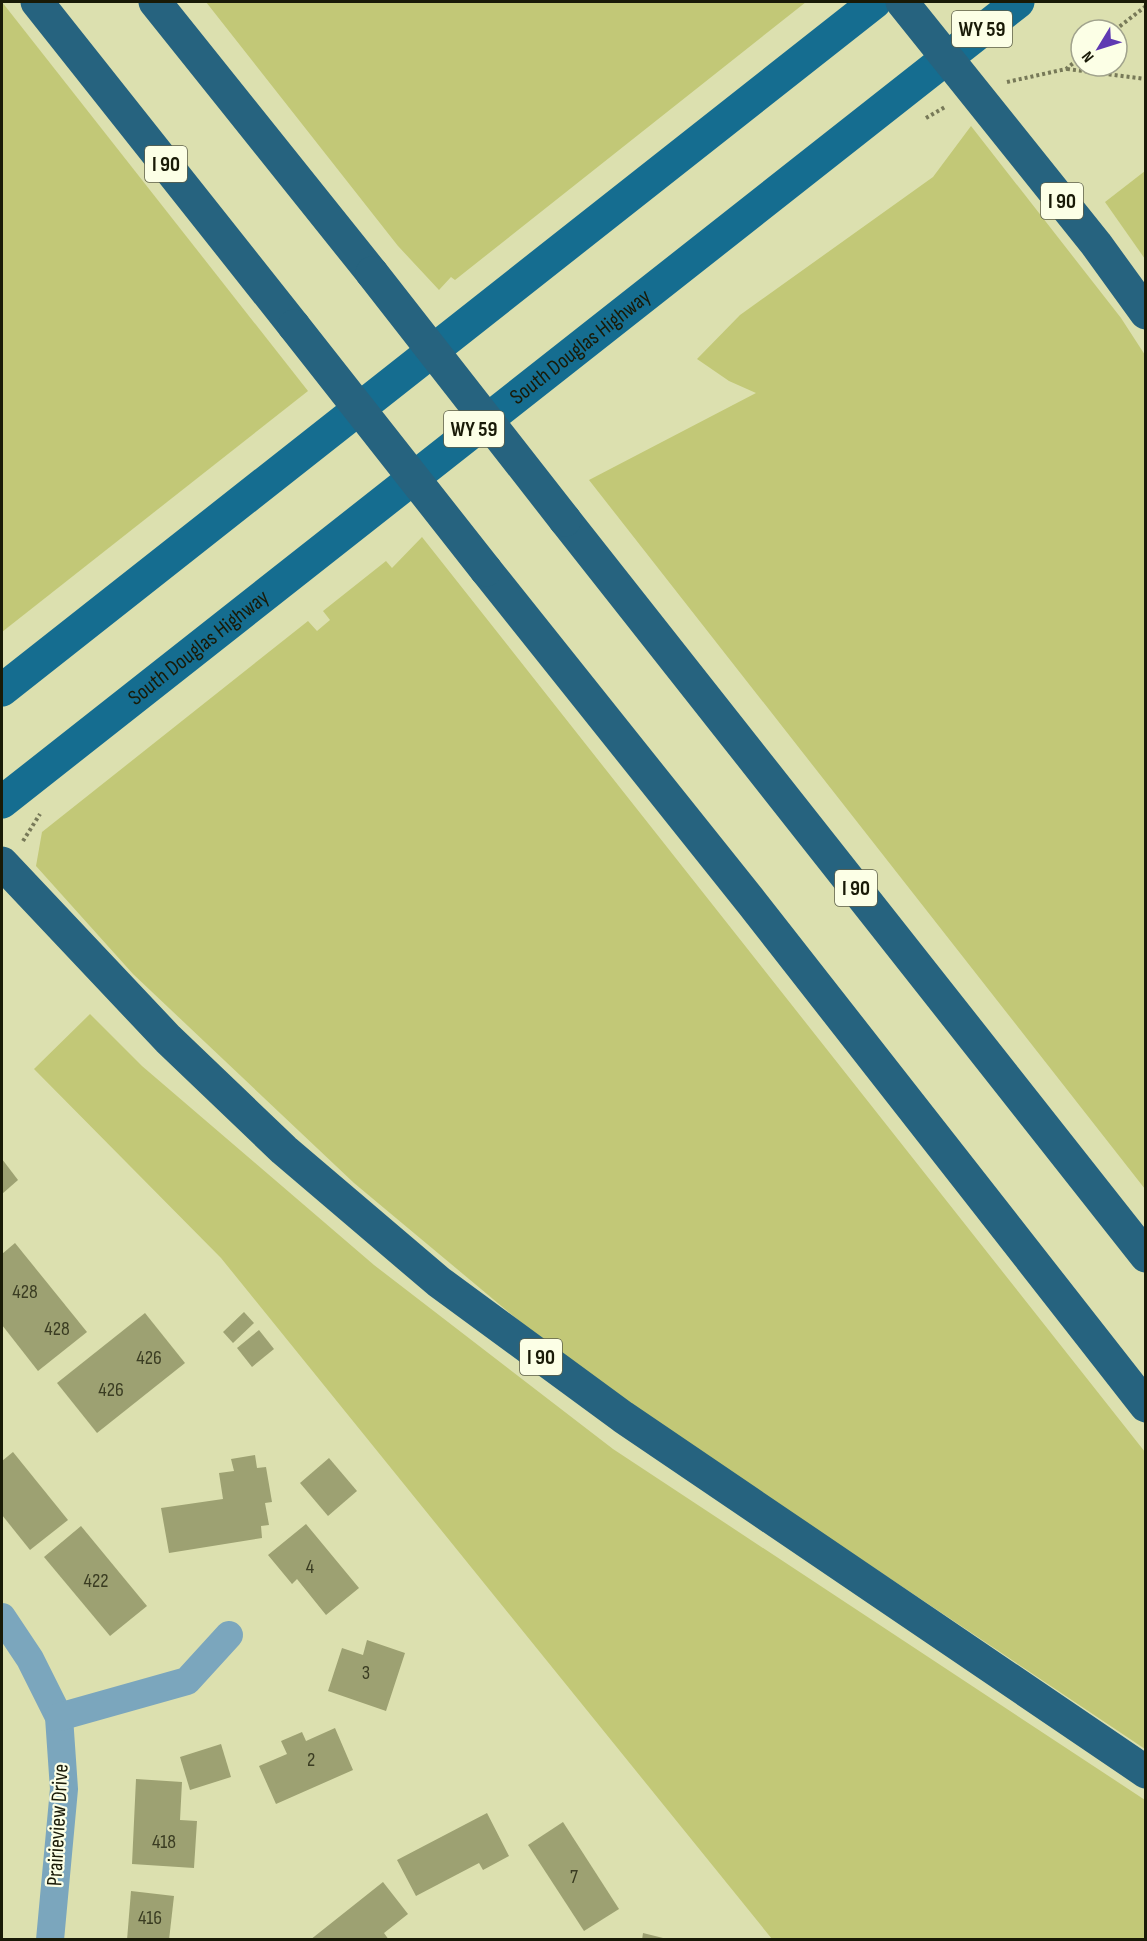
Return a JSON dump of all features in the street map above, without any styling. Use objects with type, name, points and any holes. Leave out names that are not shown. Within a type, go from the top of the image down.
[{"type":"highway","name":"I 90","points":[[37,2],[486,570],[753,903],[1146,1406]]},
{"type":"highway","name":"I 90","points":[[155,2],[372,273],[1146,1256]]},
{"type":"highway","points":[[2,690],[874,2]]},
{"type":"highway","name":"I 90","points":[[902,2],[1096,244],[1146,313]]},
{"type":"highway","name":"South Douglas Highway","points":[[2,802],[1018,2]]},
{"type":"highway","name":"I 90","points":[[2,863],[168,1039],[284,1150],[439,1282],[623,1418],[1146,1772]]},
{"type":"street","name":"Prairieview Drive","points":[[2,1617],[30,1659],[59,1717],[64,1789],[50,1940]]},
{"type":"street","points":[[59,1717],[187,1681],[229,1635]]},
{"type":"path","points":[[1129,19],[1146,6]]},
{"type":"path","points":[[1032,74],[1066,69],[1146,79]]},
{"type":"green space","points":[[2,2],[308,391],[2,632]]},
{"type":"green space","points":[[206,2],[806,2],[455,280],[451,277],[439,290],[398,246]]},
{"type":"green space","points":[[971,126],[1121,318],[1145,355],[1145,1189],[589,480],[756,393],[729,381],[697,359],[740,315],[933,177]]},
{"type":"green space","points":[[1145,171],[1145,259],[1105,202]]},
{"type":"green space","points":[[422,537],[1145,1452],[1145,1749],[578,1370],[354,1183],[133,974],[36,866],[42,832],[308,621],[317,631],[330,620],[323,611],[386,561],[392,568]]},
{"type":"green space","points":[[90,1014],[142,1066],[374,1265],[613,1449],[1145,1800],[1145,1939],[772,1939],[221,1258],[34,1069]]},
{"type":"building","points":[[2,1159],[18,1180],[2,1194]]},
{"type":"building","points":[[15,1243],[87,1332],[38,1371],[2,1325],[2,1254]]},
{"type":"building","points":[[244,1312],[254,1323],[233,1343],[223,1332]]},
{"type":"building","points":[[145,1313],[185,1363],[97,1433],[57,1383]]},
{"type":"building","points":[[259,1330],[274,1349],[252,1367],[237,1348]]},
{"type":"building","points":[[13,1452],[68,1520],[30,1550],[2,1515],[2,1461]]},
{"type":"building","points":[[255,1455],[257,1468],[266,1467],[272,1502],[265,1503],[269,1525],[261,1526],[262,1538],[169,1553],[161,1508],[223,1499],[219,1473],[234,1471],[231,1459]]},
{"type":"building","points":[[329,1458],[357,1491],[328,1516],[300,1483]]},
{"type":"building","points":[[306,1524],[359,1588],[326,1615],[297,1579],[292,1584],[268,1555]]},
{"type":"building","points":[[81,1526],[147,1606],[110,1636],[44,1557]]},
{"type":"building","points":[[367,1640],[405,1653],[386,1711],[328,1691],[342,1648],[363,1655]]},
{"type":"building","points":[[335,1728],[353,1770],[276,1804],[259,1766],[287,1754],[281,1741],[302,1732],[306,1741]]},
{"type":"building","points":[[221,1744],[231,1777],[190,1790],[180,1757]]},
{"type":"building","points":[[136,1779],[182,1782],[180,1820],[197,1821],[194,1868],[132,1864]]},
{"type":"building","points":[[487,1813],[509,1856],[483,1870],[479,1863],[416,1896],[397,1860]]},
{"type":"building","points":[[563,1822],[619,1909],[584,1931],[528,1845]]},
{"type":"building","points":[[383,1882],[408,1914],[384,1933],[389,1940],[310,1940]]},
{"type":"building","points":[[131,1891],[174,1896],[169,1940],[127,1940]]},
{"type":"building","points":[[643,1933],[667,1939],[667,1940],[642,1940]]}]
